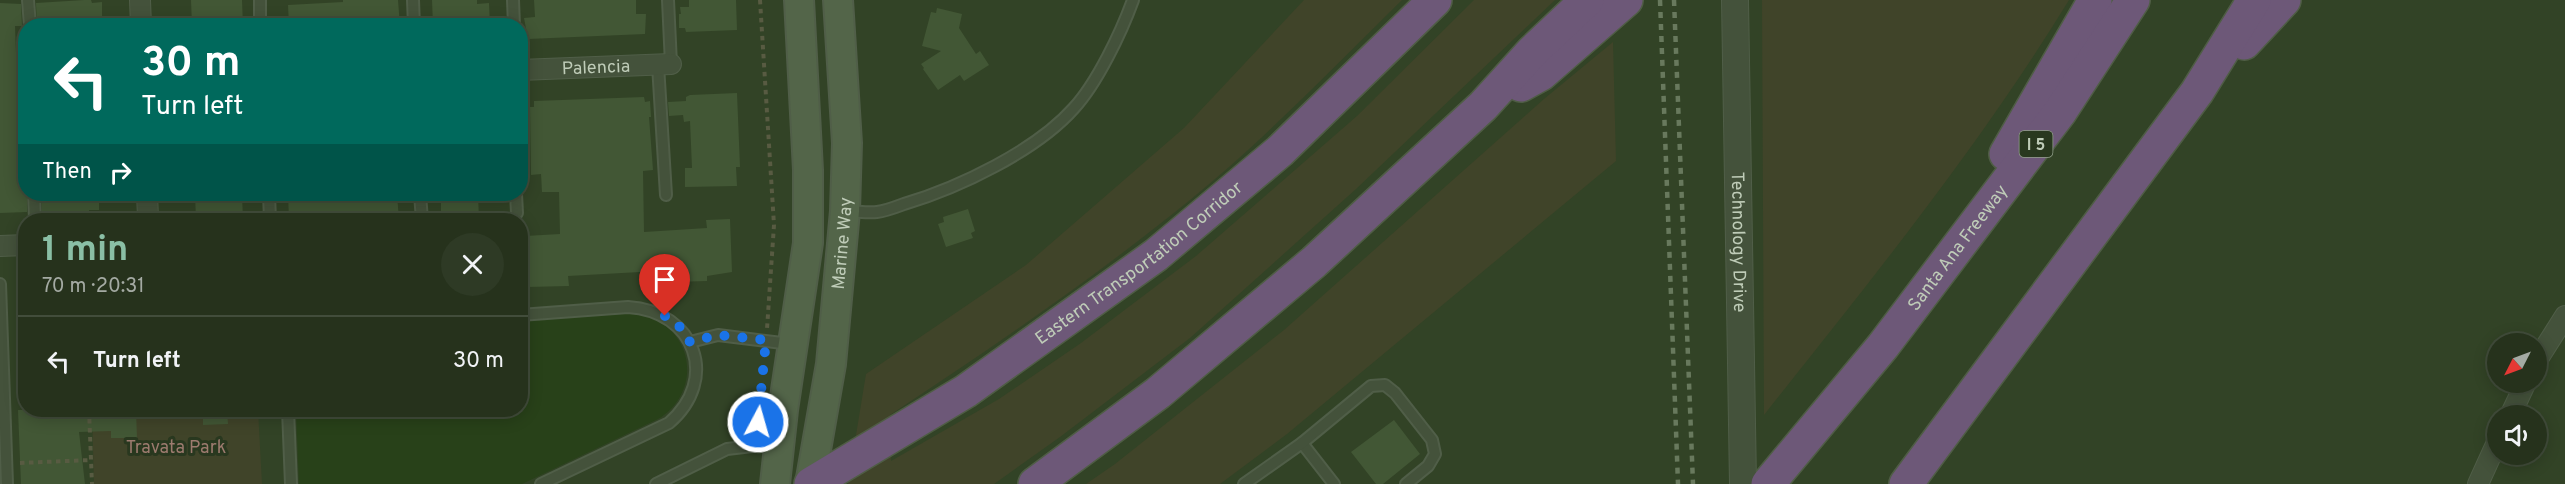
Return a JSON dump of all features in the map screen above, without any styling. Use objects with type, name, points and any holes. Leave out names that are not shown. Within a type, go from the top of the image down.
[{"type":"highway","name":"Eastern Transportation Corridor","points":[[810,484],[966,391],[1156,255],[1280,151],[1435,0]]},
{"type":"highway","points":[[1537,63],[1587,0]]},
{"type":"highway","points":[[1035,484],[1158,393],[1314,262],[1483,106],[1537,63],[1626,0]]},
{"type":"highway","points":[[1931,282],[2095,0]]},
{"type":"highway","name":"Santa Ana Freeway","points":[[1773,478],[1884,346],[2060,112],[2133,0]]},
{"type":"highway","points":[[1906,484],[2197,92],[2254,0]]},
{"type":"highway","points":[[2197,92],[2284,0]]},
{"type":"main road","name":"Marine Way","points":[[775,484],[779,443],[780,342],[808,243],[808,170],[799,0]]},
{"type":"main road","name":"Marine Way","points":[[810,484],[831,364],[845,211],[847,143],[838,0]]},
{"type":"street","points":[[140,0],[141,18]]},
{"type":"street","name":"Technology Drive","points":[[1735,0],[1743,484]]},
{"type":"street","name":"Palencia","points":[[528,70],[664,64]]},
{"type":"street","points":[[0,246],[18,245]]},
{"type":"street","points":[[2547,345],[2565,316]]},
{"type":"street","points":[[2478,484],[2487,464]]},
{"type":"lane","points":[[28,0],[29,18]]},
{"type":"lane","points":[[260,0],[260,18]]},
{"type":"lane","points":[[413,0],[414,18]]},
{"type":"lane","points":[[513,0],[514,18]]},
{"type":"lane","points":[[666,195],[664,64],[668,0]]},
{"type":"lane","points":[[845,211],[879,212],[927,198],[980,176],[1040,137],[1074,108],[1100,69],[1123,27],[1133,0]]},
{"type":"lane","points":[[516,201],[517,213]]},
{"type":"lane","points":[[0,284],[7,484]]},
{"type":"lane","points":[[528,314],[628,307],[645,308],[665,316],[680,327],[690,342],[696,358],[696,374],[691,396],[680,414],[669,423],[541,484]]},
{"type":"lane","points":[[690,342],[718,335],[780,342]]},
{"type":"lane","points":[[1244,484],[1302,444],[1371,386],[1385,385],[1395,393],[1432,440],[1435,454],[1428,466],[1406,484]]},
{"type":"lane","points":[[288,417],[291,484]]},
{"type":"lane","points":[[656,484],[727,449],[779,443]]},
{"type":"lane","points":[[1302,444],[1334,484]]},
{"type":"path","points":[[760,0],[780,342]]},
{"type":"path","points":[[89,417],[92,484]]},
{"type":"path","points":[[6,464],[91,460]]},
{"type":"green space","points":[[1304,0],[1402,0],[1272,128],[1190,200],[1043,311],[890,415],[891,461],[999,399],[1081,343],[1196,256],[1357,116],[1474,0],[1555,0],[1356,189],[1190,338],[994,484],[848,484],[866,374],[1026,265],[1184,128]]},
{"type":"green space","points":[[1762,0],[2069,0],[1998,108],[1923,212],[1764,415]]},
{"type":"green space","points":[[1613,42],[1616,161],[1287,434],[1220,484],[1086,484],[1115,464],[1284,330],[1544,99]]},
{"type":"green space","name":"Travata Park","points":[[92,417],[258,417],[262,484],[94,484]]},
{"type":"shaded area","points":[[638,313],[658,321],[672,332],[681,344],[686,357],[685,385],[670,410],[658,419],[522,484],[299,484],[296,417],[528,417],[528,321]]},
{"type":"building","points":[[91,0],[92,3],[102,2],[102,18],[37,18],[36,3]]},
{"type":"building","points":[[191,0],[242,0],[243,18],[192,18]]},
{"type":"building","points":[[343,0],[398,0],[399,18],[289,18],[288,5],[343,2]]},
{"type":"building","points":[[432,0],[477,0],[477,4],[489,3],[490,18],[433,18]]},
{"type":"building","points":[[534,0],[636,0],[636,14],[646,14],[645,34],[528,39],[528,18],[524,18],[535,17]]},
{"type":"building","points":[[689,0],[736,0],[737,30],[686,32],[685,28],[679,28],[680,7],[689,7]]},
{"type":"building","points":[[0,3],[21,4],[22,18],[18,18],[18,26],[15,26],[18,79],[18,201],[27,201],[27,212],[0,213]]},
{"type":"building","points":[[937,8],[962,14],[959,28],[976,54],[980,51],[989,65],[964,81],[960,75],[938,90],[921,64],[941,51],[922,46],[931,12],[936,13]]},
{"type":"building","points":[[737,93],[740,167],[736,167],[737,186],[685,187],[685,168],[692,168],[690,121],[684,122],[683,115],[669,116],[668,102],[686,101],[686,97],[690,95]]},
{"type":"building","points":[[644,97],[645,102],[650,101],[653,170],[643,171],[644,232],[707,228],[706,220],[730,219],[732,272],[707,276],[707,281],[641,283],[640,272],[568,276],[569,286],[528,287],[528,236],[560,234],[559,192],[542,192],[541,174],[531,175],[530,107],[534,107],[534,101]]},
{"type":"building","points":[[41,201],[99,201],[99,210],[89,210],[89,212],[42,211]]},
{"type":"building","points":[[195,201],[242,201],[243,213],[196,213]]},
{"type":"building","points":[[288,201],[398,201],[398,213],[289,213]]},
{"type":"building","points":[[441,201],[478,201],[479,213],[441,213]]},
{"type":"building","points":[[968,209],[975,231],[971,233],[973,238],[946,247],[938,224],[944,222],[943,217]]},
{"type":"building","points":[[18,417],[136,417],[137,438],[111,438],[111,431],[79,432],[85,484],[21,484]]},
{"type":"building","points":[[203,417],[228,417],[228,424],[203,425]]},
{"type":"building","points":[[1394,420],[1420,454],[1383,484],[1376,484],[1351,452]]},
{"type":"railway","points":[[1660,0],[1678,484]]},
{"type":"railway","points":[[1674,0],[1693,484]]},
{"type":"route","points":[[665,316],[680,327],[690,342],[718,335],[766,340],[758,422]]}]
